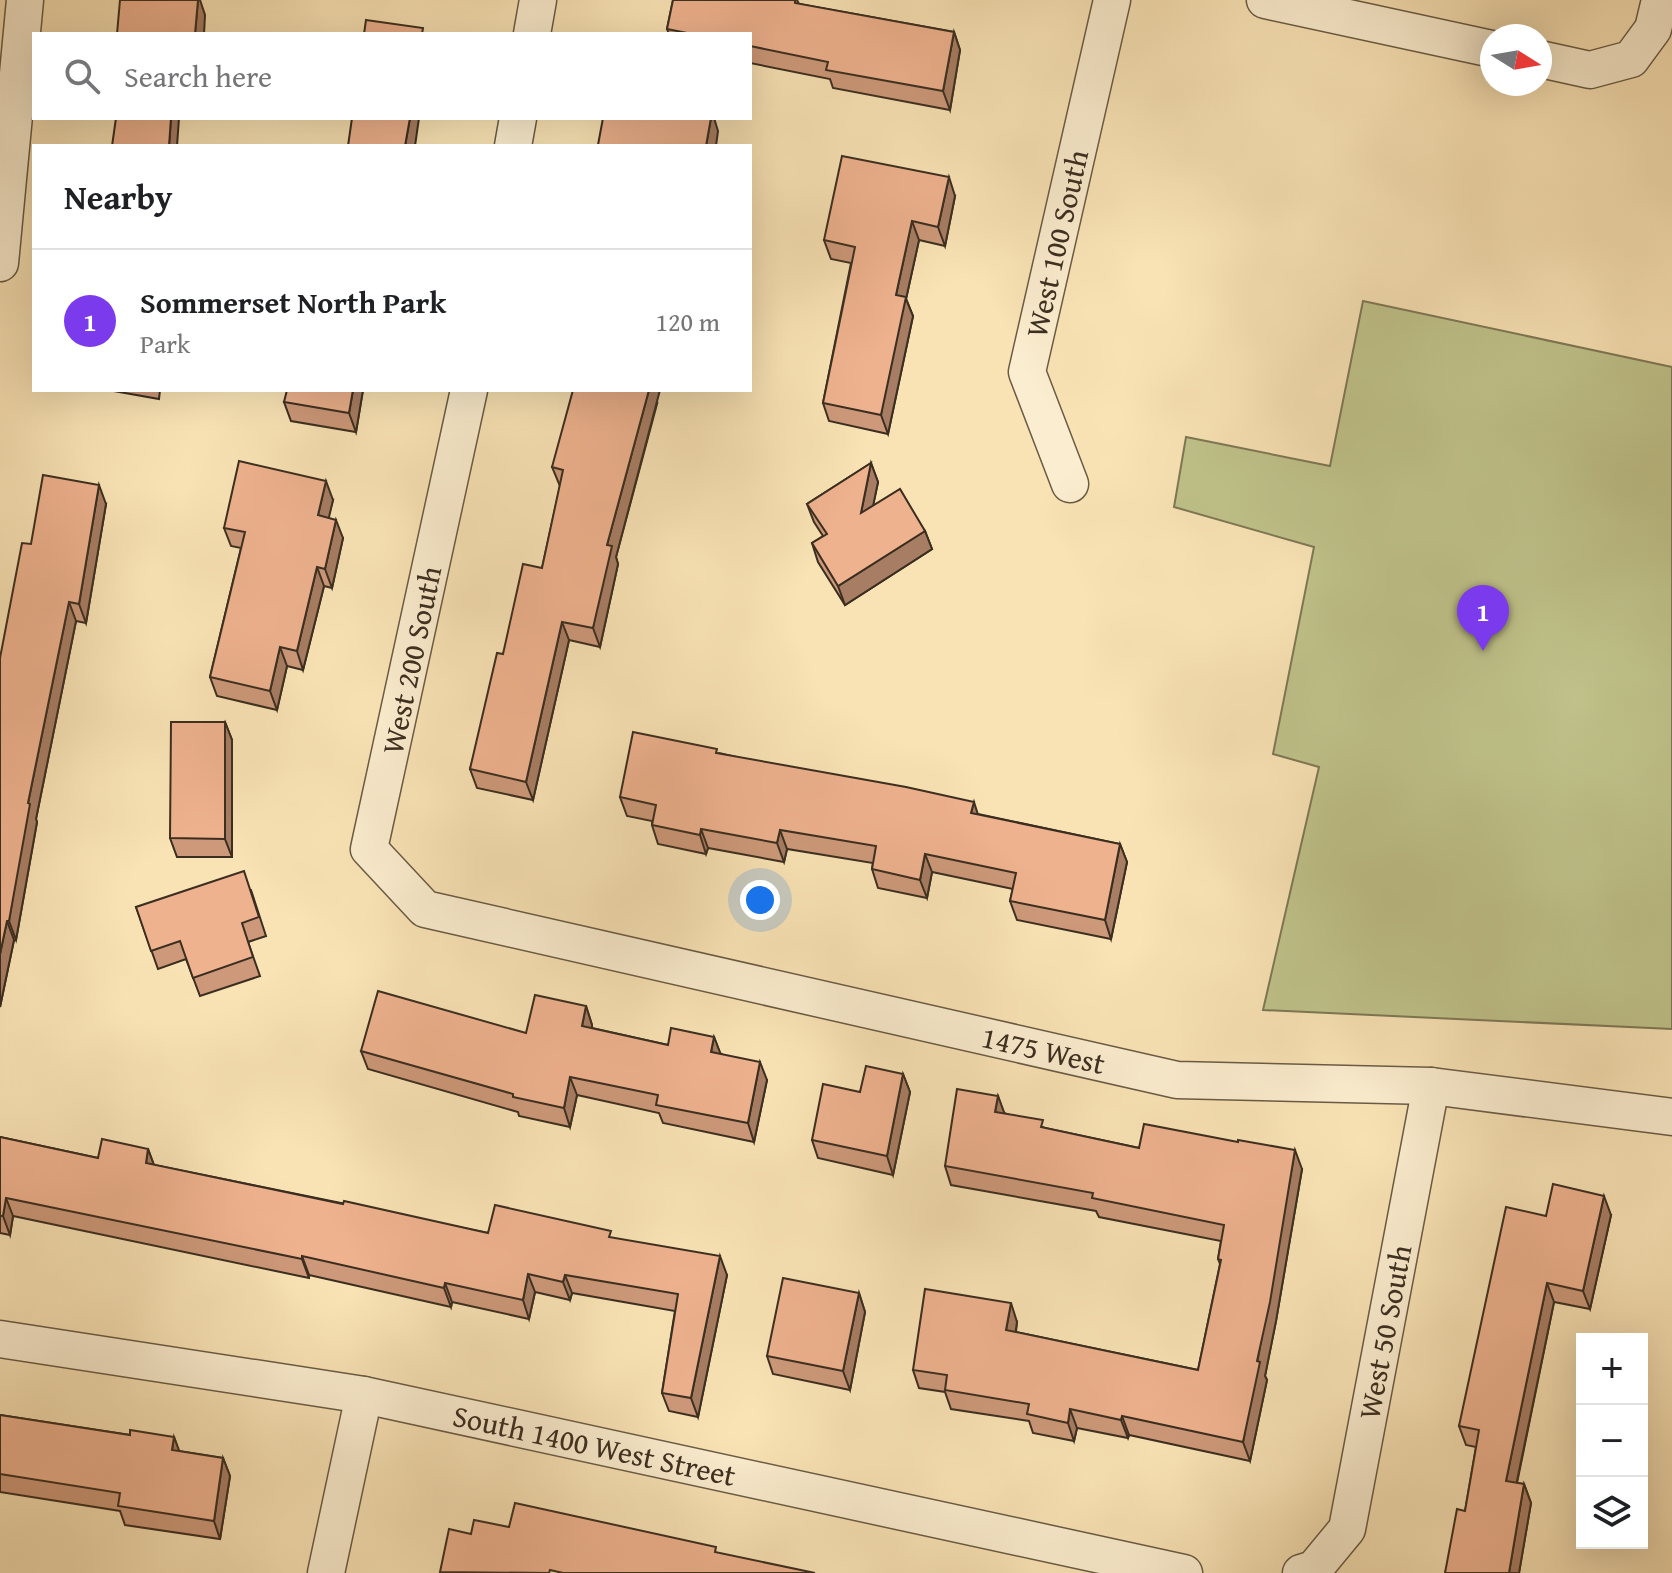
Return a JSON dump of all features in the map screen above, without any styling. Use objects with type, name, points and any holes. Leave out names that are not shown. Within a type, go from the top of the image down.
[{"type":"street","points":[[0,263],[25,0]]},
{"type":"street","points":[[532,32],[538,0]]},
{"type":"street","name":"West 100 South","points":[[1070,484],[1027,372],[1112,0]]},
{"type":"street","points":[[1265,0],[1480,46]]},
{"type":"street","points":[[1552,62],[1590,70],[1631,59],[1653,29],[1660,0]]},
{"type":"street","points":[[513,144],[518,120]]},
{"type":"street","name":"West 200 South","points":[[425,909],[369,849],[469,392]]},
{"type":"street","name":"1475 West","points":[[425,909],[1177,1080],[1431,1086],[1672,1117]]},
{"type":"street","name":"West 50 South","points":[[1308,1571],[1347,1529],[1431,1086]]},
{"type":"street","name":"South 1400 West Street","points":[[0,1339],[364,1395],[1184,1573]]},
{"type":"street","points":[[326,1573],[364,1395]]},
{"type":"green space","points":[[1363,301],[1672,367],[1672,1029],[1263,1010],[1319,767],[1273,754],[1314,547],[1174,507],[1186,437],[1330,466]]},
{"type":"building","points":[[120,0],[198,0],[195,32],[117,32]]},
{"type":"building","points":[[673,0],[795,0],[795,3],[954,32],[943,91],[826,70],[828,62],[752,46],[752,32],[682,32],[667,29]]},
{"type":"building","points":[[366,20],[423,28],[422,32],[364,32]]},
{"type":"building","points":[[116,120],[171,120],[169,144],[112,144]]},
{"type":"building","points":[[352,120],[410,120],[405,144],[348,144]]},
{"type":"building","points":[[603,120],[711,120],[706,144],[598,144]]},
{"type":"building","points":[[842,156],[949,177],[938,227],[912,221],[896,295],[906,297],[881,415],[823,403],[855,247],[824,240]]},
{"type":"building","points":[[286,392],[353,392],[349,413],[284,402]]},
{"type":"building","points":[[572,392],[648,392],[607,545],[612,546],[593,628],[562,622],[526,782],[470,769],[497,653],[503,654],[523,564],[542,568],[563,470],[552,467]]},
{"type":"building","points":[[239,461],[326,481],[318,515],[336,520],[325,569],[317,567],[297,651],[280,647],[270,691],[210,677],[245,532],[224,528]]},
{"type":"building","points":[[871,463],[861,513],[900,489],[925,531],[838,586],[812,543],[827,534],[807,504]]},
{"type":"building","points":[[43,475],[99,485],[79,604],[69,602],[28,803],[9,921],[0,954],[0,658],[22,543],[31,544]]},
{"type":"building","points":[[171,722],[225,722],[225,839],[170,838]]},
{"type":"building","points":[[633,732],[717,749],[716,753],[974,802],[971,813],[1120,844],[1105,920],[1010,901],[1016,873],[925,854],[920,880],[872,869],[876,846],[780,830],[777,843],[701,829],[700,835],[652,825],[656,805],[620,797]]},
{"type":"building","points":[[244,871],[259,917],[242,923],[253,957],[193,978],[180,941],[151,951],[136,907]]},
{"type":"building","points":[[378,991],[526,1033],[535,995],[586,1006],[582,1026],[668,1045],[671,1028],[714,1037],[711,1052],[760,1062],[748,1123],[656,1105],[658,1095],[570,1077],[564,1108],[513,1097],[513,1094],[361,1051]]},
{"type":"building","points":[[866,1066],[903,1074],[887,1156],[812,1140],[823,1084],[860,1092]]},
{"type":"building","points":[[957,1089],[998,1096],[995,1112],[1043,1120],[1041,1127],[1139,1148],[1144,1124],[1295,1150],[1257,1361],[1260,1362],[1243,1442],[1122,1416],[1121,1420],[1070,1409],[1068,1423],[1027,1414],[1029,1404],[945,1390],[947,1375],[913,1370],[925,1289],[1011,1303],[1006,1330],[1198,1370],[1221,1260],[1218,1259],[1224,1225],[1092,1198],[1093,1193],[945,1166]]},
{"type":"building","points":[[0,1137],[98,1158],[102,1139],[148,1149],[146,1163],[343,1204],[344,1201],[488,1233],[495,1205],[611,1231],[609,1237],[720,1256],[691,1398],[662,1393],[678,1294],[565,1275],[563,1282],[528,1274],[523,1300],[445,1283],[444,1288],[302,1256],[302,1259],[6,1198],[3,1216],[0,1216]]},
{"type":"building","points":[[1553,1184],[1604,1196],[1583,1291],[1547,1283],[1506,1481],[1524,1484],[1509,1573],[1445,1573],[1457,1509],[1465,1511],[1479,1430],[1459,1426],[1506,1207],[1546,1216]]},
{"type":"building","points":[[783,1278],[859,1293],[843,1371],[767,1356]]},
{"type":"building","points":[[0,1415],[130,1435],[130,1430],[174,1437],[172,1450],[223,1458],[214,1521],[118,1506],[120,1493],[0,1474]]},
{"type":"building","points":[[515,1503],[716,1547],[715,1552],[815,1573],[440,1572],[449,1529],[471,1534],[474,1520],[509,1527]]},
{"type":"place","name":"Sommerset North Park","points":[[1483,651]]}]
